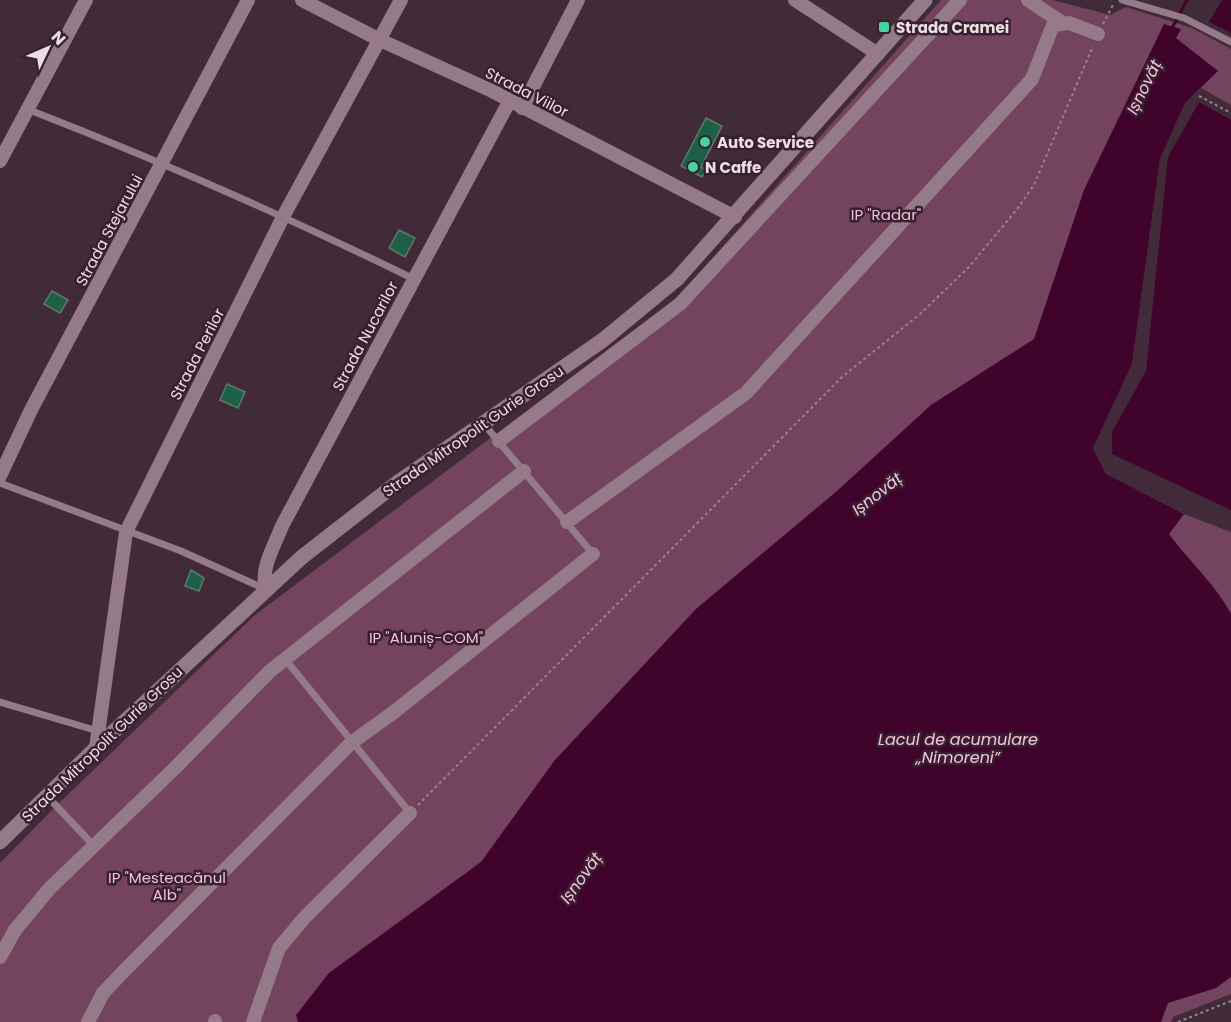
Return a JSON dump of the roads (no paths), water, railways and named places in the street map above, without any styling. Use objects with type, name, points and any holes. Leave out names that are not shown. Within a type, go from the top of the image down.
[{"type":"main road","name":"Strada Mitropolit Gurie Grosu","points":[[0,842],[96,748],[302,557],[397,483],[603,340],[677,279],[735,217],[925,0]]},
{"type":"street","points":[[0,161],[86,0]]},
{"type":"street","name":"Strada Stejarului","points":[[0,476],[31,410],[248,0]]},
{"type":"street","name":"Strada Viilor","points":[[302,0],[522,108],[735,217]]},
{"type":"street","name":"Strada Perilor","points":[[96,748],[126,532],[284,215],[401,0]]},
{"type":"street","points":[[522,108],[578,0]]},
{"type":"street","points":[[795,0],[878,54]]},
{"type":"street","points":[[500,441],[681,304],[960,0]]},
{"type":"street","points":[[1028,0],[1061,22],[1098,34]]},
{"type":"street","points":[[567,522],[746,393],[1032,80],[1053,25],[1061,22]]},
{"type":"street","name":"Strada Nucarilor","points":[[266,590],[263,579],[282,526],[509,102]]},
{"type":"street","points":[[0,957],[15,930],[32,908],[270,671],[524,471]]},
{"type":"street","points":[[88,1022],[103,993],[351,743],[394,712],[593,554]]},
{"type":"street","points":[[253,1022],[279,948],[305,917],[410,813]]},
{"type":"lane","points":[[1122,0],[1184,18],[1231,42]]},
{"type":"lane","points":[[27,109],[164,162],[284,215],[414,279]]},
{"type":"lane","points":[[483,423],[593,554]]},
{"type":"lane","points":[[0,483],[181,551],[266,590]]},
{"type":"lane","points":[[285,660],[410,813]]},
{"type":"lane","points":[[0,702],[98,731]]},
{"type":"lane","points":[[47,796],[94,846]]},
{"type":"water","points":[[1222,0],[1231,0],[1231,33],[1209,22]]},
{"type":"water","name":"Lacul de acumulare „Nimoreni”","points":[[1164,24],[1181,29],[1176,38],[1218,71],[1185,103],[1160,159],[1132,364],[1093,448],[1106,474],[1184,514],[1169,534],[1210,583],[1231,614],[1231,977],[1216,988],[1168,1003],[1161,1022],[298,1022],[296,1015],[329,973],[481,862],[555,760],[696,609],[837,491],[931,405],[1034,339],[1084,190]]},
{"type":"water","points":[[1199,102],[1231,120],[1231,510],[1112,454],[1112,432],[1146,371],[1168,157]]},
{"type":"waterway","name":"Ișnovăț","points":[[1171,30],[1187,0]]},
{"type":"place","name":"Strada Cramei","points":[[884,27]]},
{"type":"place","name":"Auto Service","points":[[705,142]]},
{"type":"place","name":"N Caffe","points":[[693,167]]},
{"type":"park label","name":"IP \"Radar\"","points":[[886,214]]},
{"type":"park label","name":"IP \"Aluniș-COM\"","points":[[426,637]]},
{"type":"park label","name":"IP \"Mesteacănul Alb\"","points":[[167,886]]}]
